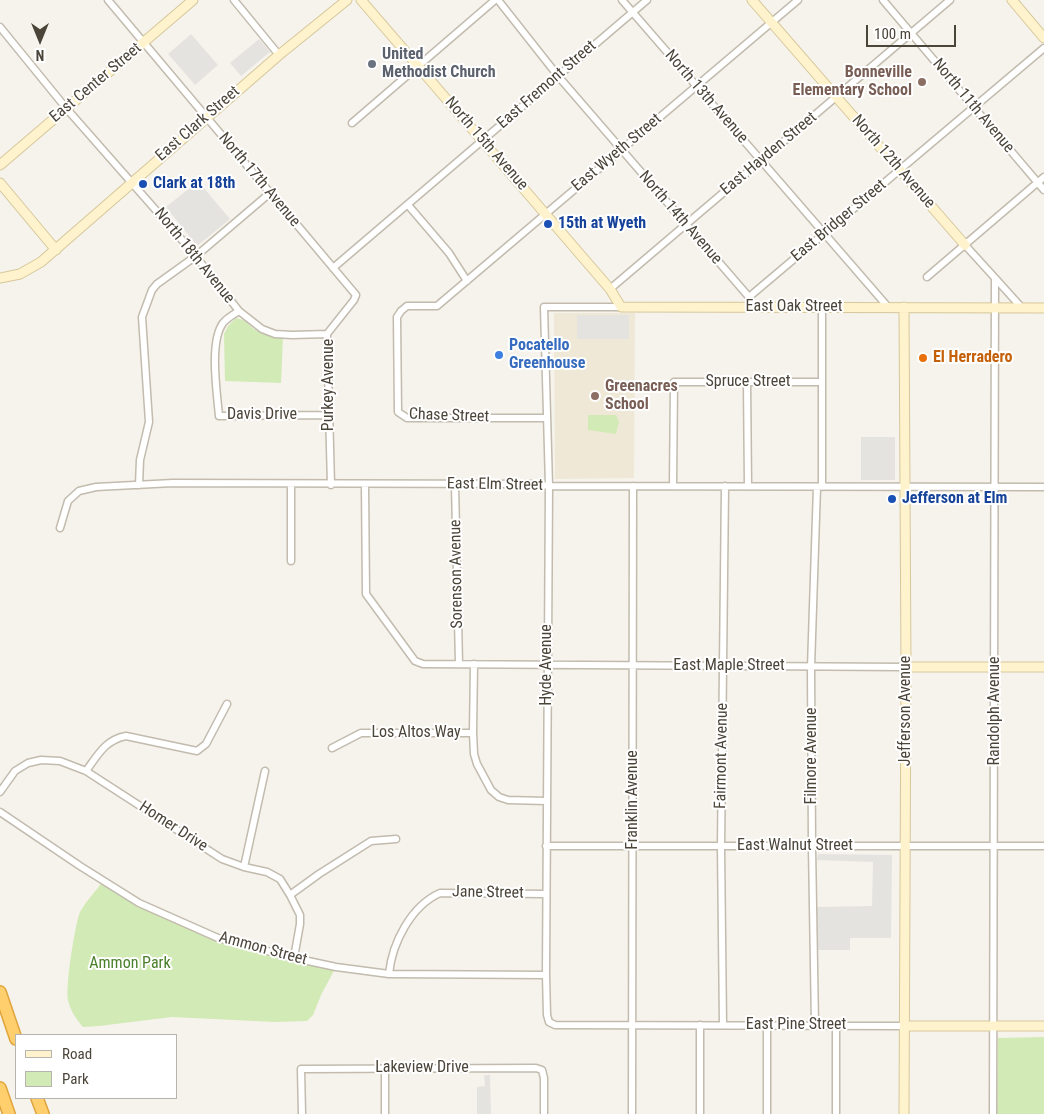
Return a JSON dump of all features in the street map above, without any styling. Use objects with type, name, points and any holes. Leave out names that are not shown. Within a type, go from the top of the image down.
[{"type":"highway","points":[[0,992],[15,1036]]},
{"type":"highway","points":[[0,1088],[9,1114]]},
{"type":"highway","points":[[37,1099],[43,1114]]},
{"type":"main road","name":"East Center Street","points":[[0,165],[193,0]]},
{"type":"main road","name":"East Clark Street","points":[[0,278],[20,274],[41,262],[56,250],[279,55],[347,0]]},
{"type":"main road","name":"North 15th Avenue","points":[[360,0],[610,289],[621,307]]},
{"type":"main road","name":"North 12th Avenue","points":[[752,0],[965,245]]},
{"type":"main road","points":[[1012,0],[1044,38]]},
{"type":"main road","points":[[0,183],[56,250]]},
{"type":"main road","name":"East Oak Street","points":[[621,307],[1044,308]]},
{"type":"main road","name":"Jefferson Avenue","points":[[904,307],[906,487],[904,1114]]},
{"type":"main road","name":"East Maple Street","points":[[906,667],[1044,667]]},
{"type":"main road","name":"East Pine Street","points":[[904,1026],[1044,1026]]},
{"type":"street","name":"North 17th Avenue","points":[[108,0],[356,295]]},
{"type":"street","points":[[234,0],[279,55]]},
{"type":"street","points":[[352,123],[496,0]]},
{"type":"street","name":"North 14th Avenue","points":[[496,0],[558,76],[748,297]]},
{"type":"street","name":"North 13th Avenue","points":[[622,0],[888,307]]},
{"type":"street","name":"East Fremont Street","points":[[333,268],[647,0]]},
{"type":"street","name":"East Wyeth Street","points":[[397,335],[397,317],[407,306],[437,306],[798,0]]},
{"type":"street","name":"North 11th Avenue","points":[[882,0],[1044,190]]},
{"type":"street","name":"East Hayden Street","points":[[610,289],[950,0]]},
{"type":"street","name":"North 18th Avenue","points":[[0,27],[66,108],[196,256],[239,311],[262,329],[274,334],[292,336],[327,334]]},
{"type":"street","name":"East Bridger Street","points":[[748,297],[1044,48]]},
{"type":"street","points":[[927,277],[1044,177]]},
{"type":"street","points":[[139,485],[140,460],[149,422],[142,317],[152,290],[196,256],[270,193]]},
{"type":"street","points":[[408,205],[449,253],[466,281]]},
{"type":"street","name":"North 12th Avenue","points":[[965,245],[1022,308]]},
{"type":"street","points":[[995,278],[995,308]]},
{"type":"street","name":"Purkey Avenue","points":[[331,485],[327,334],[356,295]]},
{"type":"street","points":[[748,297],[749,307]]},
{"type":"street","name":"East Oak Street","points":[[544,307],[621,307]]},
{"type":"street","name":"Hyde Avenue","points":[[544,307],[549,486],[546,665],[546,975],[547,1015],[549,1022]]},
{"type":"street","name":"Filmore Avenue","points":[[815,1025],[812,847],[812,667],[822,382],[822,307]]},
{"type":"street","name":"Randolph Avenue","points":[[993,1114],[995,308]]},
{"type":"street","name":"Davis Drive","points":[[239,311],[224,322],[218,334],[216,354],[219,416],[328,416]]},
{"type":"street","name":"Chase Street","points":[[397,335],[398,412],[407,418],[547,418]]},
{"type":"street","name":"Spruce Street","points":[[673,486],[674,382],[822,382]]},
{"type":"street","points":[[748,382],[748,486]]},
{"type":"street","name":"East Elm Street","points":[[60,528],[68,501],[80,490],[108,486],[173,483],[1044,487]]},
{"type":"street","points":[[291,484],[291,561]]},
{"type":"street","name":"East Maple Street","points":[[365,485],[366,594],[415,661],[423,664],[906,667]]},
{"type":"street","name":"Sorenson Avenue","points":[[455,485],[458,664]]},
{"type":"street","name":"Franklin Avenue","points":[[632,1114],[634,486]]},
{"type":"street","name":"Fairmont Avenue","points":[[723,1025],[721,847],[725,486]]},
{"type":"street","points":[[474,664],[473,733],[474,754],[477,764],[491,790],[499,796],[508,800],[546,801]]},
{"type":"street","points":[[86,771],[102,749],[114,738],[126,736],[197,751],[206,744],[227,704]]},
{"type":"street","name":"Los Altos Way","points":[[332,748],[361,733],[473,733]]},
{"type":"street","name":"Homer Drive","points":[[0,792],[15,772],[28,763],[40,760],[60,761],[86,771],[222,859],[266,872],[280,879],[300,915],[294,958]]},
{"type":"street","points":[[244,867],[265,771]]},
{"type":"street","name":"Ammon Street","points":[[0,812],[139,903],[218,938],[336,967],[389,974],[546,975]]},
{"type":"street","points":[[290,895],[319,874],[371,842],[396,840]]},
{"type":"street","name":"East Walnut Street","points":[[546,846],[1044,846]]},
{"type":"street","name":"Jane Street","points":[[389,974],[390,962],[401,934],[418,908],[430,897],[440,893],[546,894]]},
{"type":"street","name":"East Pine Street","points":[[549,1022],[555,1024],[632,1025],[904,1026]]},
{"type":"street","points":[[700,1025],[700,1114]]},
{"type":"street","points":[[767,1025],[767,1114]]},
{"type":"street","points":[[836,1026],[836,1114]]},
{"type":"street","points":[[385,1068],[385,1114]]},
{"type":"street","name":"Lakeview Drive","points":[[302,1114],[301,1069],[385,1068],[536,1068],[542,1070],[544,1078],[544,1114]]},
{"type":"shaded area","points":[[191,34],[218,65],[195,85],[168,54]]},
{"type":"shaded area","points":[[259,39],[270,52],[241,76],[230,63]]},
{"type":"shaded area","points":[[198,181],[230,219],[197,246],[166,207]]},
{"type":"shaded area","name":"Greenacres School","points":[[554,313],[635,313],[634,478],[555,479]]},
{"type":"shaded area","points":[[577,315],[629,315],[629,339],[577,339]]},
{"type":"shaded area","points":[[861,437],[895,437],[895,480],[861,480]]},
{"type":"shaded area","points":[[818,854],[892,855],[891,938],[850,938],[850,950],[817,950],[817,907],[872,906],[873,862],[817,860]]},
{"type":"shaded area","points":[[484,1075],[490,1075],[491,1114],[477,1114],[477,1087],[485,1086]]},
{"type":"green space","points":[[236,318],[246,321],[262,333],[283,337],[281,383],[225,381],[224,334],[228,326]]},
{"type":"green space","points":[[588,415],[616,415],[619,422],[616,434],[588,430]]},
{"type":"green space","name":"Ammon Park","points":[[103,881],[139,903],[218,938],[336,967],[313,1015],[307,1021],[275,1022],[172,1017],[83,1027],[70,1007],[68,1000],[71,956],[80,912]]},
{"type":"green space","points":[[1044,1037],[1044,1114],[997,1114],[998,1038]]},
{"type":"place","name":"United Methodist Church","points":[[372,64]]},
{"type":"place","name":"Bonneville Elementary School","points":[[922,82]]},
{"type":"place","name":"Clark at 18th","points":[[143,184]]},
{"type":"place","name":"15th at Wyeth","points":[[548,224]]},
{"type":"place","name":"Pocatello Greenhouse","points":[[499,355]]},
{"type":"place","name":"El Herradero","points":[[923,358]]},
{"type":"place","name":"Greenacres School","points":[[595,396]]},
{"type":"place","name":"Jefferson at Elm","points":[[892,499]]}]
